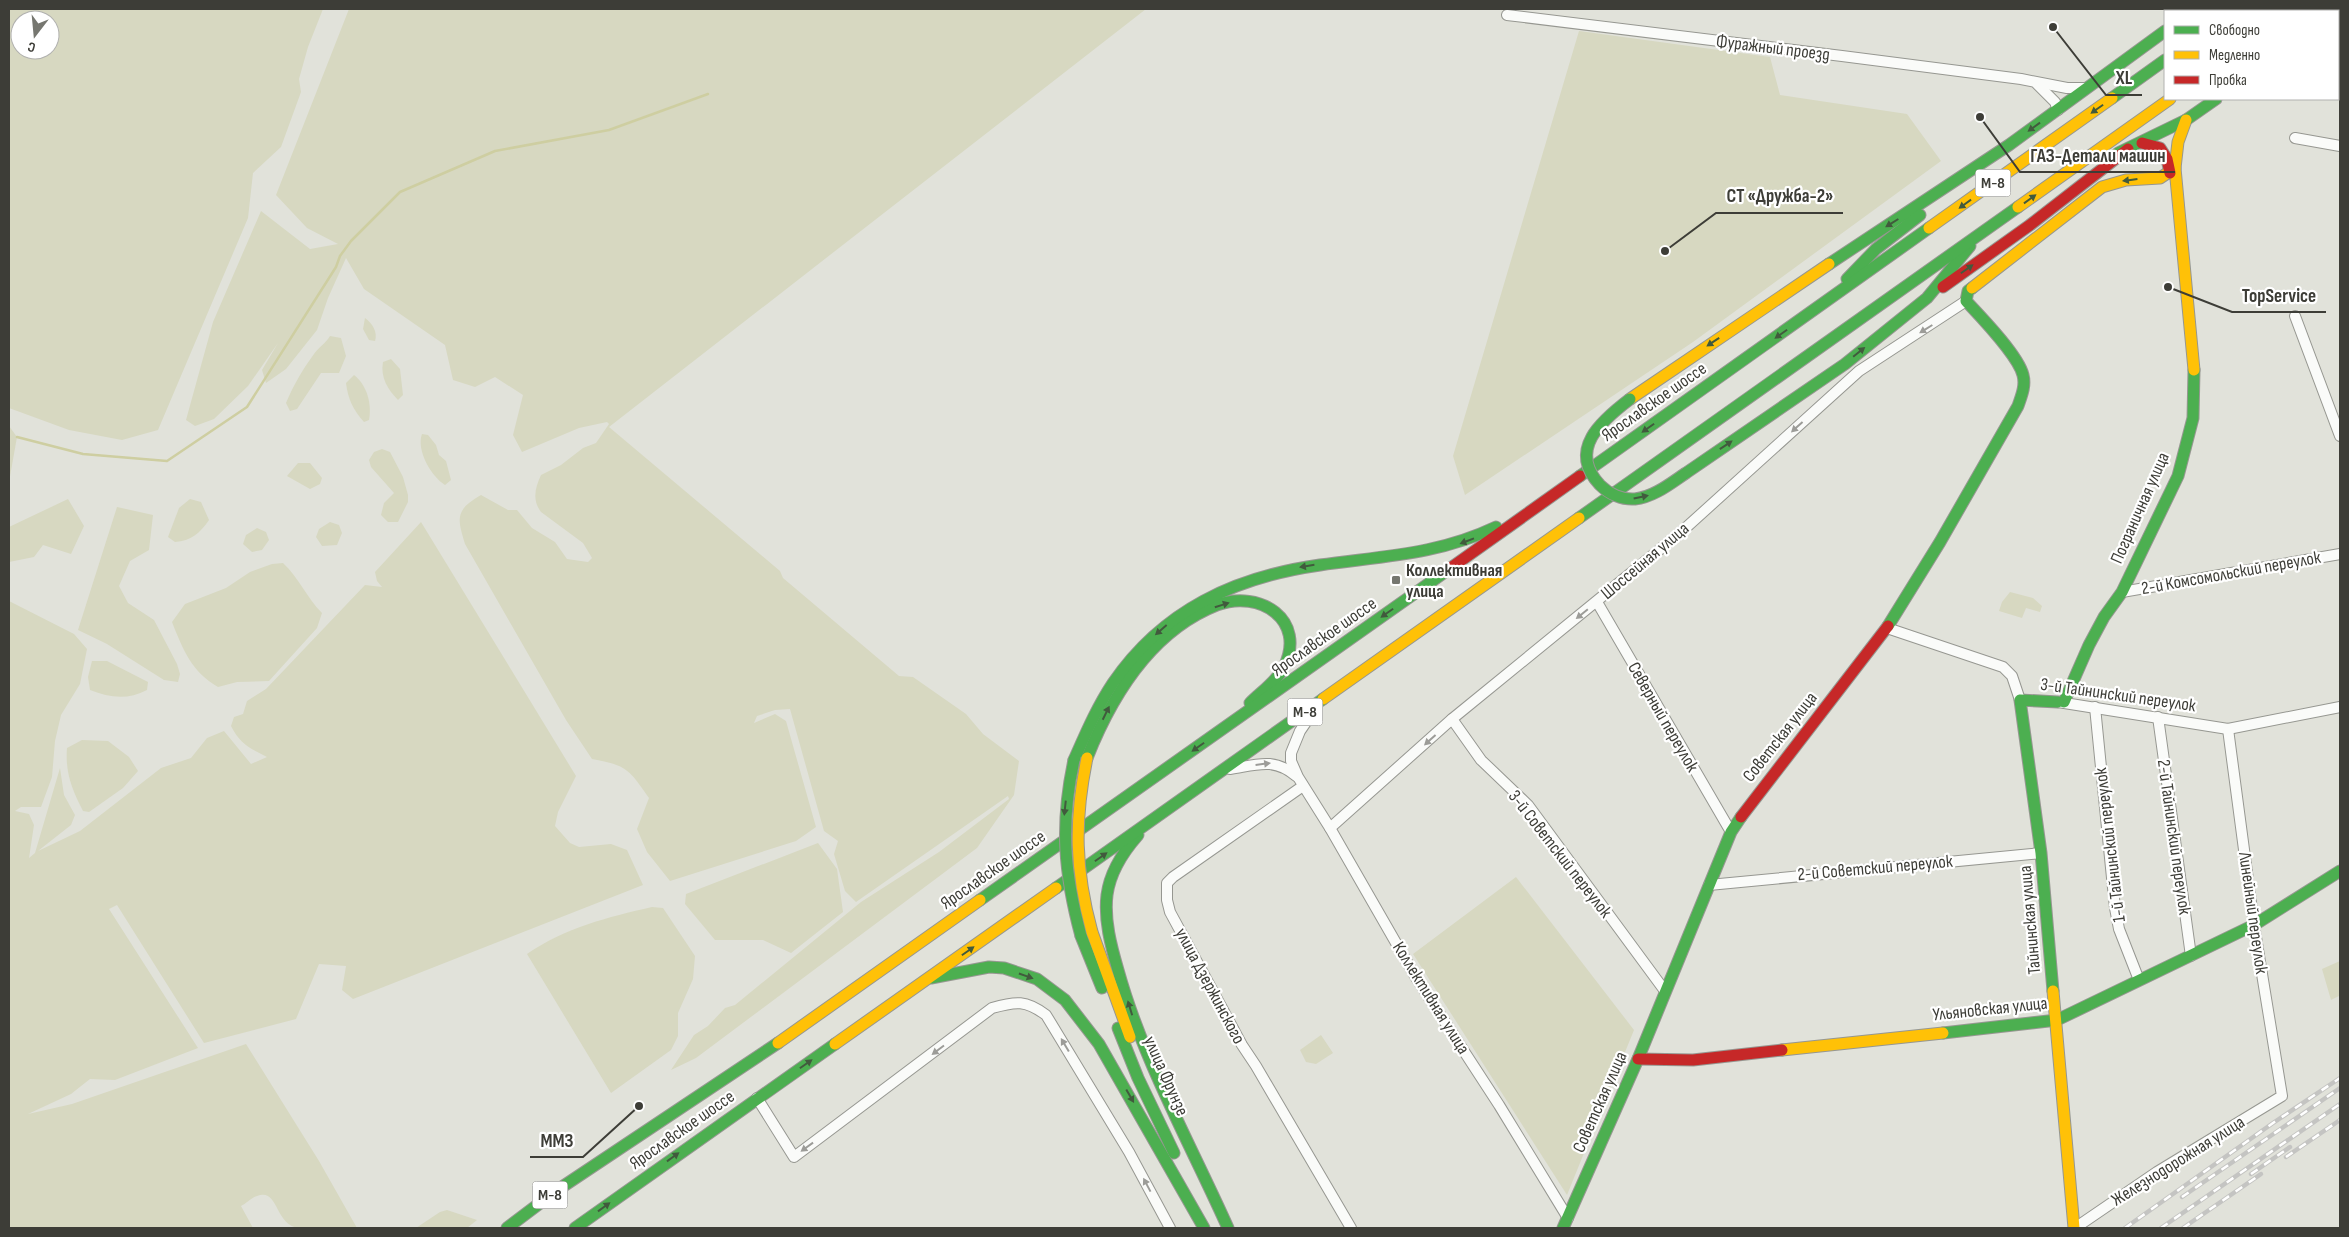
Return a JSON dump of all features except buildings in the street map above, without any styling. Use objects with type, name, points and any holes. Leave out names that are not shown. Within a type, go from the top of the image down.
[{"type":"main road","points":[[2128,149],[2030,225],[1927,298],[1845,364],[1686,473],[1650,495],[1634,499],[1619,497],[1605,490],[1594,480],[1588,467],[1586,455],[1594,431],[1604,418],[1630,398],[1848,251],[2009,145],[2164,32]]},
{"type":"main road","name":"Ярославское шоссе","points":[[507,1228],[595,1165],[762,1054],[1224,729],[2164,61]]},
{"type":"main road","name":"Ярославское шоссе","points":[[574,1228],[1145,826],[2169,100]]},
{"type":"main road","points":[[2063,175],[2142,144],[2186,120],[2215,100]]},
{"type":"main road","name":"Пограничная улица","points":[[2172,170],[2178,142],[2186,120]]},
{"type":"main road","name":"Пограничная улица","points":[[2061,702],[2111,605],[2122,592],[2178,476],[2193,418],[2195,380],[2172,170],[2160,148],[2152,144],[2142,144]]},
{"type":"main road","points":[[1821,306],[1876,250],[2009,145]]},
{"type":"main road","points":[[1966,301],[1968,291],[1982,278],[2102,187],[2127,180],[2157,179],[2172,170]]},
{"type":"main road","points":[[1927,298],[1976,238]]},
{"type":"main road","name":"Советская улица","points":[[1566,1223],[1638,1059],[1731,832],[1751,802],[1887,628],[1940,542],[2018,406],[2024,388],[2023,373],[2014,359],[1966,301]]},
{"type":"main road","name":"улица Фрунзе","points":[[1211,1228],[1138,1078],[1081,936],[1068,888],[1063,842],[1065,803],[1074,760],[1086,729],[1102,698],[1134,654],[1178,615],[1206,597],[1268,572],[1420,554],[1453,546],[1480,536],[1542,503]]},
{"type":"main road","name":"улица Фрунзе","points":[[1220,1228],[1158,1103],[1123,1020],[1092,932],[1081,890],[1076,840],[1078,803],[1087,758],[1096,732],[1111,703],[1128,678],[1163,641],[1184,624],[1218,605],[1238,600],[1265,604],[1283,618],[1290,638],[1289,652],[1283,667],[1274,680],[1224,729]]},
{"type":"main road","name":"3-й Тайнинский переулок","points":[[2020,700],[2061,702]]},
{"type":"main road","name":"Тайнинская улица","points":[[2020,700],[2042,853],[2074,1228]]},
{"type":"main road","points":[[1145,826],[1124,852],[1112,876],[1107,903],[1112,952],[1133,1017],[1159,1081],[1228,1228]]},
{"type":"main road","name":"Ульяновская улица","points":[[1638,1059],[1693,1060],[2057,1020],[2254,925],[2340,871]]},
{"type":"main road","points":[[927,979],[988,967],[1004,968],[1037,979],[1065,1000],[1099,1044],[1204,1228]]},
{"type":"street","name":"Фуражный проезд","points":[[1507,15],[2021,79],[2037,84],[2066,88],[2088,88]]},
{"type":"street","points":[[2037,84],[2055,102],[2058,110]]},
{"type":"street","points":[[2295,138],[2340,146]]},
{"type":"street","name":"Шоссейная улица","points":[[1330,828],[1452,719],[1597,602],[1687,526],[1859,371],[1966,301]]},
{"type":"street","points":[[2295,316],[2340,436]]},
{"type":"street","name":"2-й Комсомольский переулок","points":[[2122,592],[2340,554]]},
{"type":"street","name":"Северный переулок","points":[[1597,602],[1731,832]]},
{"type":"street","name":"3-й Тайнинский переулок","points":[[1887,628],[2003,667],[2012,676],[2020,700]]},
{"type":"street","name":"Коллективная улица","points":[[1300,782],[1292,761],[1293,745],[1319,702]]},
{"type":"street","name":"3-й Тайнинский переулок","points":[[2061,702],[2228,729],[2340,707]]},
{"type":"street","name":"1-й Тайнинский переулок","points":[[2095,707],[2115,908],[2119,929],[2139,980]]},
{"type":"street","name":"2-й Тайнинский переулок","points":[[2158,717],[2190,956]]},
{"type":"street","name":"3-й Советский переулок","points":[[1452,719],[1482,760],[1528,805],[1665,991]]},
{"type":"street","name":"Линейный переулок","points":[[2228,729],[2254,925],[2282,1096]]},
{"type":"street","name":"Коллективная улица","points":[[1224,770],[1269,763],[1287,768],[1300,782],[1330,828],[1415,976],[1504,1113],[1566,1223]]},
{"type":"street","name":"улица Дзержинского","points":[[1300,782],[1173,877],[1167,883],[1167,900],[1170,912],[1242,1045],[1352,1228]]},
{"type":"street","name":"2-й Советский переулок","points":[[1709,885],[2042,853]]},
{"type":"street","points":[[757,1098],[794,1157],[992,1008],[1017,1002],[1033,1005],[1046,1015],[1130,1152],[1170,1228]]},
{"type":"street","name":"Железнодорожная улица","points":[[2074,1228],[2157,1172],[2282,1096]]},
{"type":"green space","points":[[9,9],[323,9],[308,47],[299,79],[301,92],[281,147],[253,173],[248,218],[158,430],[122,440],[69,430],[9,408]]},
{"type":"green space","points":[[349,9],[1146,9],[609,427],[780,571],[783,578],[899,676],[913,677],[966,714],[983,734],[1019,761],[1014,795],[977,848],[696,1058],[671,1070],[694,1035],[708,1026],[725,1008],[735,1005],[861,902],[939,852],[1009,799],[1008,796],[856,902],[845,891],[834,854],[838,841],[824,831],[790,709],[775,710],[757,716],[754,723],[775,714],[786,721],[816,827],[796,841],[670,881],[647,852],[637,829],[649,798],[626,770],[620,766],[592,759],[566,720],[465,544],[460,527],[462,510],[481,495],[508,510],[517,510],[532,528],[555,542],[567,559],[588,562],[592,558],[583,543],[541,512],[536,503],[536,489],[541,475],[561,465],[583,448],[596,443],[609,424],[607,422],[579,428],[522,452],[513,435],[523,395],[495,377],[475,387],[453,380],[445,345],[364,289],[346,258],[328,298],[317,330],[286,369],[266,383],[262,370],[278,343],[248,386],[214,419],[195,426],[186,420],[213,322],[261,211],[310,249],[338,244],[307,228],[276,195]]},
{"type":"green space","points":[[1579,31],[1770,57],[1780,95],[1907,114],[1941,161],[1693,342],[1465,495],[1453,456]]},
{"type":"green space","points":[[365,318],[374,328],[376,334],[375,341],[369,340],[363,329]]},
{"type":"green space","points":[[330,336],[341,338],[346,356],[339,373],[321,373],[297,409],[290,411],[286,403],[295,384],[314,354]]},
{"type":"green space","points":[[391,359],[400,369],[403,395],[398,400],[388,388],[382,368],[383,362]]},
{"type":"green space","points":[[354,375],[368,395],[370,414],[369,420],[364,422],[352,404],[347,389],[346,383]]},
{"type":"green space","points":[[9,426],[17,437],[9,482]]},
{"type":"green space","points":[[422,434],[428,435],[436,445],[439,455],[446,461],[451,480],[445,485],[426,462],[421,447]]},
{"type":"green space","points":[[382,449],[390,452],[403,477],[408,495],[408,502],[398,522],[388,522],[381,515],[384,503],[394,493],[371,467],[369,460],[374,452]]},
{"type":"green space","points":[[298,463],[310,463],[322,478],[320,484],[310,489],[287,476]]},
{"type":"green space","points":[[68,499],[84,526],[71,554],[43,545],[34,557],[9,562],[9,527]]},
{"type":"green space","points":[[190,499],[201,502],[209,520],[195,536],[175,542],[168,537],[179,508]]},
{"type":"green space","points":[[117,507],[153,515],[149,550],[130,561],[119,586],[128,603],[154,620],[177,664],[180,674],[178,682],[164,680],[107,644],[78,630]]},
{"type":"green space","points":[[330,522],[339,525],[342,533],[337,545],[322,546],[316,537],[319,529]]},
{"type":"green space","points":[[421,522],[576,776],[558,812],[555,826],[570,843],[579,847],[611,844],[627,850],[643,885],[353,999],[342,990],[346,966],[319,964],[296,1019],[204,1043],[117,905],[109,909],[198,1048],[115,1080],[90,1079],[71,1094],[28,1114],[72,1104],[246,1044],[319,1161],[357,1228],[298,1228],[290,1225],[269,1197],[264,1195],[257,1196],[241,1206],[253,1228],[9,1228],[9,601],[74,634],[87,649],[80,684],[61,715],[55,741],[52,777],[41,807],[21,807],[15,811],[29,814],[34,825],[29,858],[35,853],[60,768],[64,795],[75,815],[71,825],[38,851],[80,831],[161,768],[191,758],[207,738],[224,731],[251,764],[267,757],[242,742],[231,726],[234,717],[243,714],[247,701],[266,689],[365,585],[382,587],[377,581],[375,572]]},
{"type":"green space","points":[[257,528],[266,532],[269,540],[262,550],[252,552],[243,544],[246,535]]},
{"type":"green space","points":[[283,563],[322,613],[317,628],[269,681],[237,682],[218,687],[201,674],[189,659],[172,622],[185,604],[226,588],[250,572],[272,564]]},
{"type":"green space","points":[[2010,592],[2033,598],[2042,606],[2040,612],[2026,608],[2022,618],[1999,611],[2002,602]]},
{"type":"green space","points":[[92,661],[107,661],[148,682],[147,690],[126,697],[119,697],[90,690],[88,677]]},
{"type":"green space","points":[[82,740],[108,741],[129,757],[138,771],[123,788],[89,812],[83,811],[79,803],[70,781],[67,765],[67,748]]},
{"type":"green space","points":[[818,843],[837,869],[843,912],[791,953],[763,940],[715,940],[685,904],[686,894]]},
{"type":"green space","points":[[1516,877],[1634,1030],[1567,1195],[1413,954]]},
{"type":"green space","points":[[652,907],[663,908],[695,956],[693,979],[678,1013],[678,1036],[671,1050],[611,1093],[527,954],[556,937],[587,924]]},
{"type":"green space","points":[[2340,961],[2340,998],[2339,996],[2331,1000],[2322,969]]},
{"type":"green space","points":[[1321,1035],[1333,1053],[1316,1064],[1306,1062],[1300,1050]]},
{"type":"green space","points":[[447,1210],[477,1220],[467,1228],[416,1228],[440,1212]]},
{"type":"waterway","points":[[17,437],[83,454],[167,461],[247,407],[336,267],[340,256],[351,241],[400,192],[495,151],[609,130],[708,94]]},
{"type":"railway","points":[[2125,1228],[2340,1078]]},
{"type":"railway","points":[[2182,1197],[2340,1088]]},
{"type":"railway","points":[[2161,1228],[2340,1104]]},
{"type":"railway","points":[[2286,1157],[2340,1120]]},
{"type":"railway","points":[[2251,1174],[2290,1147]]},
{"type":"railway","points":[[2183,1228],[2261,1174]]},
{"type":"traffic: fast","points":[[1829,264],[2009,145],[2164,32]]},
{"type":"traffic: fast","points":[[2112,98],[2164,61]]},
{"type":"traffic: fast","points":[[2118,153],[2186,120],[2215,100]]},
{"type":"traffic: fast","points":[[1579,518],[2018,207]]},
{"type":"traffic: fast","points":[[1847,279],[1876,249],[1920,215]]},
{"type":"traffic: fast","points":[[1580,476],[1929,228]]},
{"type":"traffic: fast","points":[[1686,473],[1845,364],[1927,298],[1970,246]]},
{"type":"traffic: fast","points":[[1888,626],[1940,542],[2018,406],[2023,391],[2023,375],[2014,357],[1998,336],[1966,301],[1968,291],[1972,288]]},
{"type":"traffic: fast","points":[[2064,702],[2089,645],[2104,617],[2122,592],[2178,476],[2193,418],[2194,370]]},
{"type":"traffic: fast","points":[[1630,399],[1599,427],[1587,448],[1587,460],[1591,472],[1600,485],[1616,496],[1635,499],[1656,493],[1686,473]]},
{"type":"traffic: fast","points":[[1074,760],[1102,701],[1133,657],[1154,635],[1203,601],[1230,588],[1259,578],[1320,565],[1431,549],[1496,527]]},
{"type":"traffic: fast","points":[[980,900],[1445,572]]},
{"type":"traffic: fast","points":[[1087,758],[1097,734],[1122,689],[1153,648],[1193,616],[1217,605],[1233,601],[1249,601],[1263,605],[1275,612],[1284,623],[1289,635],[1289,650],[1284,667],[1273,682],[1250,703]]},
{"type":"traffic: fast","points":[[1056,888],[1323,699]]},
{"type":"traffic: fast","points":[[2053,991],[2041,853],[2020,700],[2058,702]]},
{"type":"traffic: fast","points":[[1074,760],[1067,806],[1066,848],[1071,891],[1081,936]]},
{"type":"traffic: fast","points":[[1563,1228],[1638,1059],[1731,832],[1741,817]]},
{"type":"traffic: fast","points":[[1138,835],[1127,848],[1111,878],[1106,904],[1111,942],[1128,1003],[1140,1036],[1168,1101],[1228,1228]]},
{"type":"traffic: fast","points":[[1943,1033],[2057,1020],[2254,925],[2340,871]]},
{"type":"traffic: fast","points":[[1081,936],[1102,988]]},
{"type":"traffic: fast","points":[[931,978],[989,967],[1004,968],[1037,979],[1065,1000],[1099,1044],[1204,1228]]},
{"type":"traffic: fast","points":[[1118,1028],[1138,1078],[1174,1153]]},
{"type":"traffic: fast","points":[[507,1228],[556,1191],[778,1043]]},
{"type":"traffic: fast","points":[[575,1228],[835,1044]]},
{"type":"traffic: slow","points":[[1929,228],[2112,98]]},
{"type":"traffic: slow","points":[[2018,207],[2169,100]]},
{"type":"traffic: slow","points":[[2186,120],[2178,142],[2175,168],[2194,370]]},
{"type":"traffic: slow","points":[[1972,288],[2102,187],[2126,180],[2160,178],[2175,168]]},
{"type":"traffic: slow","points":[[1630,399],[1829,264]]},
{"type":"traffic: slow","points":[[1323,699],[1579,518]]},
{"type":"traffic: slow","points":[[1087,758],[1080,803],[1078,845],[1082,888],[1092,932]]},
{"type":"traffic: slow","points":[[835,1044],[1056,888]]},
{"type":"traffic: slow","points":[[778,1043],[980,900]]},
{"type":"traffic: slow","points":[[1092,932],[1130,1037]]},
{"type":"traffic: slow","points":[[2053,991],[2074,1228]]},
{"type":"traffic: slow","points":[[1782,1050],[1943,1033]]},
{"type":"traffic: jam","points":[[2142,143],[2160,148],[2167,159],[2170,173]]},
{"type":"traffic: jam","points":[[1943,287],[2030,225],[2128,149]]},
{"type":"traffic: jam","points":[[1445,572],[1580,476]]},
{"type":"traffic: jam","points":[[1741,817],[1888,626]]},
{"type":"traffic: jam","points":[[1638,1059],[1693,1060],[1782,1050]]},
{"type":"place","name":"XL","points":[[2053,27]]},
{"type":"place","name":"ГАЗ-Детали машин","points":[[1980,117]]},
{"type":"place","name":"СТ «Дружба-2»","points":[[1665,251]]},
{"type":"place","name":"TopService","points":[[2168,287]]},
{"type":"place","name":"Коллективная улица","points":[[1396,580]]},
{"type":"place","name":"ММЗ","points":[[639,1106]]}]
